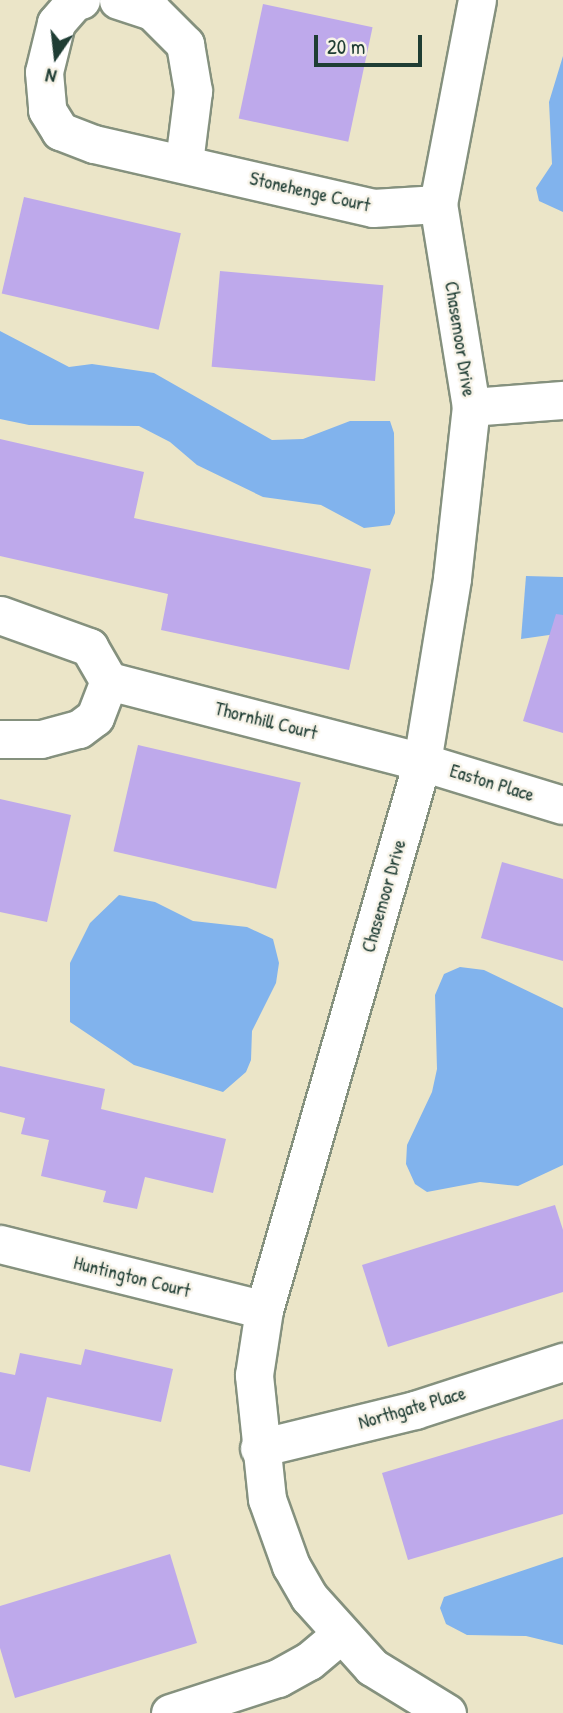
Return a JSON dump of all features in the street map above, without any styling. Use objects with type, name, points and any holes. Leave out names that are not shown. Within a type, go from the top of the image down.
[{"type":"street","name":"Stonehenge Court","points":[[81,0],[75,1],[56,23],[44,72],[47,110],[60,131],[94,144],[184,162],[373,208],[438,204]]},
{"type":"street","points":[[118,0],[152,11],[185,44],[193,91],[184,162]]},
{"type":"street","name":"Chasemoor Drive","points":[[447,1713],[400,1688],[340,1635],[291,1566],[267,1499],[259,1448],[254,1375],[264,1310],[422,762],[452,578],[471,407],[438,204],[477,0]]},
{"type":"street","points":[[471,407],[563,400]]},
{"type":"street","points":[[0,615],[89,647],[109,681],[95,717],[79,729],[41,739],[0,739]]},
{"type":"street","name":"Thornhill Court","points":[[109,681],[422,762]]},
{"type":"street","name":"Easton Place","points":[[422,762],[563,805]]},
{"type":"street","name":"Huntington Court","points":[[0,1244],[264,1310]]},
{"type":"street","name":"Northgate Place","points":[[259,1448],[415,1410],[563,1362]]},
{"type":"street","points":[[170,1713],[278,1678],[309,1661],[340,1635]]},
{"type":"water","points":[[563,56],[563,212],[539,201],[536,188],[552,164],[549,102]]},
{"type":"water","points":[[0,331],[69,367],[92,364],[154,373],[272,440],[303,439],[350,421],[390,421],[394,433],[395,513],[390,525],[364,528],[321,505],[263,497],[197,465],[170,442],[139,426],[29,425],[0,419]]},
{"type":"water","points":[[526,576],[563,577],[563,633],[521,639]]},
{"type":"water","points":[[119,895],[155,902],[193,921],[247,927],[273,939],[279,963],[276,983],[252,1031],[251,1060],[246,1072],[223,1092],[134,1065],[70,1022],[70,963],[90,923]]},
{"type":"water","points":[[460,967],[484,970],[563,1008],[563,1165],[518,1186],[480,1182],[427,1192],[415,1184],[406,1164],[407,1145],[432,1092],[437,1069],[435,995],[444,974]]},
{"type":"water","points":[[563,1557],[563,1645],[526,1636],[467,1635],[446,1624],[440,1608],[444,1597]]},
{"type":"building","points":[[263,4],[373,27],[348,142],[239,118]]},
{"type":"building","points":[[24,197],[181,233],[159,330],[2,293]]},
{"type":"building","points":[[220,271],[383,285],[375,381],[212,367]]},
{"type":"building","points":[[0,439],[144,472],[134,518],[371,569],[349,670],[161,630],[168,594],[0,556]]},
{"type":"building","points":[[556,614],[563,615],[563,733],[523,721]]},
{"type":"building","points":[[138,745],[301,783],[276,889],[113,851]]},
{"type":"building","points":[[0,799],[71,815],[47,922],[0,912]]},
{"type":"building","points":[[502,862],[563,879],[563,961],[481,938]]},
{"type":"building","points":[[0,1066],[105,1089],[101,1109],[226,1139],[213,1193],[145,1177],[137,1209],[103,1202],[106,1191],[41,1176],[49,1140],[21,1134],[25,1118],[0,1112]]},
{"type":"building","points":[[555,1205],[563,1230],[563,1292],[388,1347],[362,1265]]},
{"type":"building","points":[[85,1349],[173,1369],[161,1422],[47,1397],[30,1472],[0,1465],[0,1372],[15,1375],[20,1353],[81,1365]]},
{"type":"building","points":[[563,1419],[563,1514],[408,1560],[382,1473]]},
{"type":"building","points":[[170,1554],[197,1643],[15,1698],[0,1648],[0,1606]]}]
